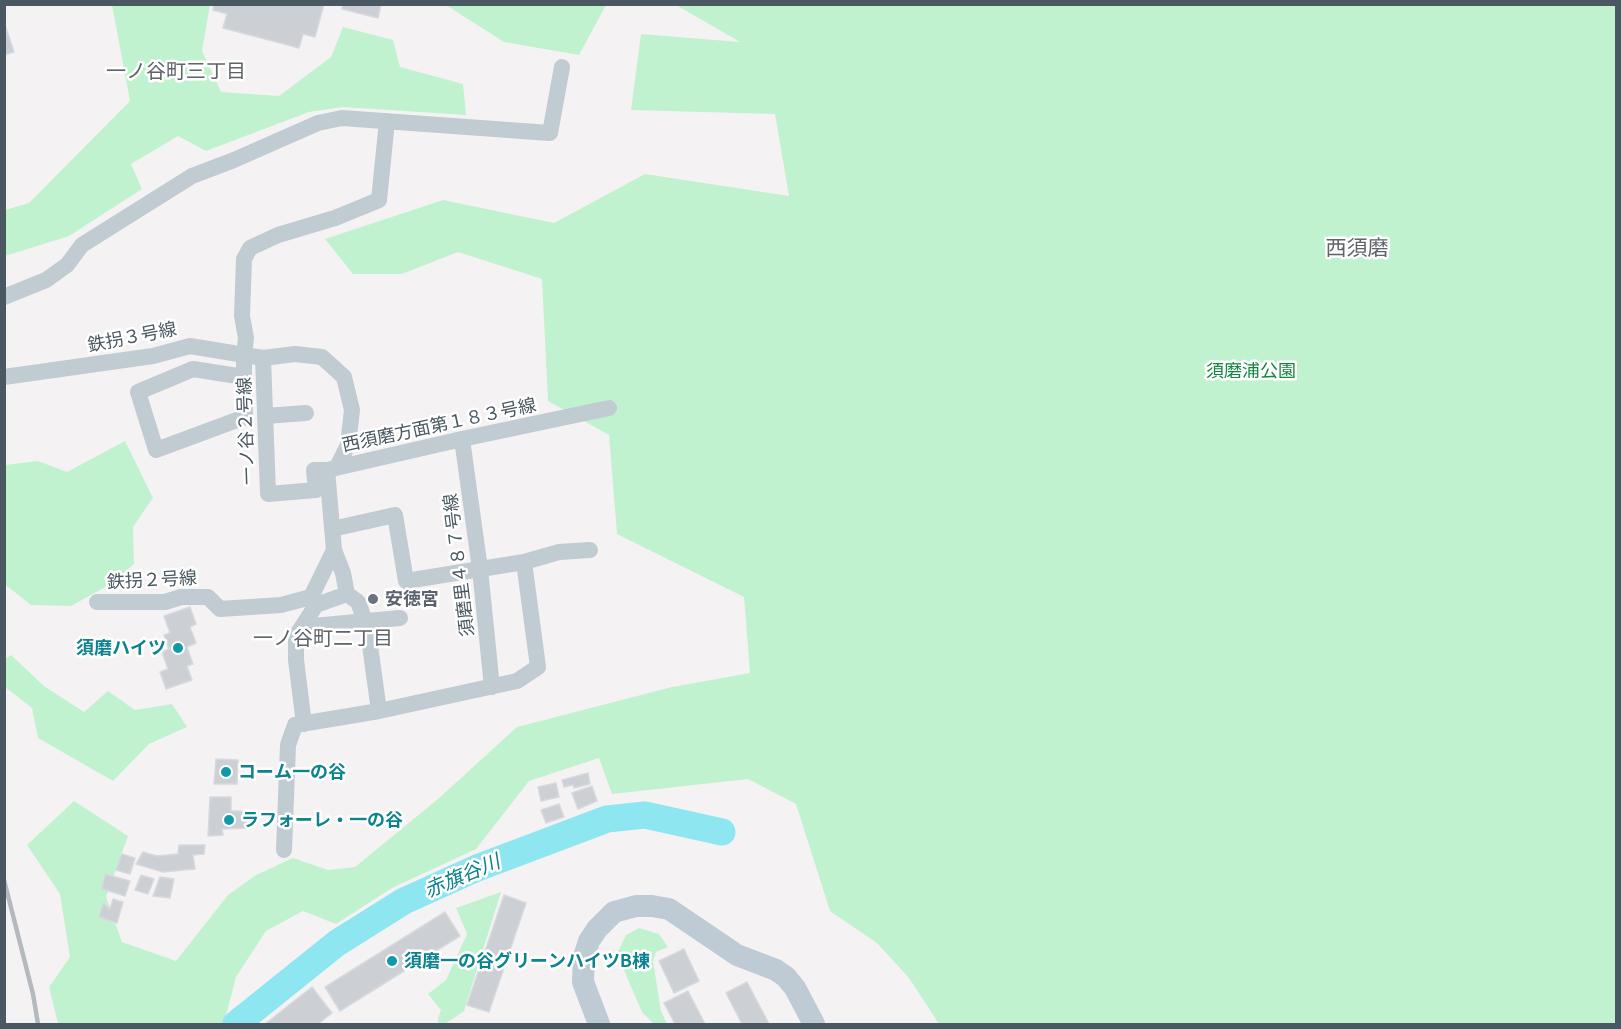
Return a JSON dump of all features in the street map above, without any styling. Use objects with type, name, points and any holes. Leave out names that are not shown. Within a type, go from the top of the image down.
[{"type":"street","points":[[4,297],[46,280],[67,265],[82,245],[192,176],[318,123],[342,118],[550,133],[562,68]]},
{"type":"street","points":[[244,377],[193,369],[138,392],[156,450],[245,417],[246,338],[242,316],[244,259],[250,248],[278,235],[335,218],[379,200],[387,121]]},
{"type":"street","name":"鉄拐３号線","points":[[4,377],[153,356],[190,346],[263,358],[295,354],[322,357],[344,377],[352,410],[348,444],[332,469]]},
{"type":"street","name":"一ノ谷２号線","points":[[263,358],[268,494],[316,490],[314,470],[332,469]]},
{"type":"street","name":"西須磨方面第１８３号線","points":[[347,594],[343,573],[334,550],[332,469],[609,408]]},
{"type":"street","points":[[265,416],[306,413]]},
{"type":"street","name":"須磨里４８７号線","points":[[462,439],[480,569],[492,687]]},
{"type":"street","points":[[332,529],[395,515],[406,581],[524,562],[560,552],[590,550]]},
{"type":"street","points":[[304,724],[296,660],[296,636],[302,627],[334,550]]},
{"type":"street","points":[[284,850],[288,746],[295,725],[379,711],[492,687],[517,681],[538,667],[524,562]]},
{"type":"street","points":[[313,601],[347,594],[358,602],[367,626],[379,711]]},
{"type":"street","name":"鉄拐２号線","points":[[97,602],[165,602],[181,597],[208,597],[220,609],[313,601]]},
{"type":"street","points":[[302,627],[367,626],[400,618]]},
{"type":"street","points":[[599,1024],[583,982],[584,957],[589,941],[614,912],[644,906],[669,909],[737,955],[776,970],[795,988],[814,1024]]},
{"type":"green space","points":[[112,5],[210,5],[202,51],[221,92],[279,96],[331,57],[343,27],[393,40],[400,67],[463,84],[466,115],[343,107],[309,112],[206,151],[178,136],[131,164],[142,189],[69,236],[5,256],[5,210],[29,203],[130,101]]},
{"type":"green space","points":[[446,5],[606,5],[579,55],[504,42]]},
{"type":"green space","name":"須磨浦公園","points":[[676,5],[1616,5],[1616,1024],[939,1024],[909,978],[877,943],[830,911],[796,804],[748,779],[612,794],[599,758],[529,781],[476,849],[392,888],[336,924],[303,911],[266,931],[236,977],[224,1023],[58,1024],[49,987],[70,957],[60,894],[27,845],[74,801],[128,836],[106,897],[122,942],[176,961],[228,895],[256,875],[293,858],[328,870],[355,867],[438,799],[517,727],[672,687],[750,673],[744,597],[617,534],[609,435],[548,401],[542,279],[458,252],[402,274],[353,274],[325,239],[443,200],[554,223],[645,174],[789,196],[775,114],[631,110],[641,34],[740,42]]},
{"type":"green space","points":[[125,441],[153,498],[133,527],[134,564],[109,585],[71,606],[31,605],[7,586],[5,587],[5,465],[38,461],[67,472]]},
{"type":"green space","points":[[11,655],[44,686],[84,712],[108,691],[135,710],[172,704],[187,727],[149,744],[113,781],[38,738],[32,708],[5,687],[5,659]]},
{"type":"green space","points":[[501,892],[464,1011],[445,1024],[438,1024],[441,1010],[428,994],[446,980],[467,934],[456,908]]},
{"type":"green space","points":[[639,928],[659,934],[668,947],[656,952],[653,961],[661,1011],[667,1024],[654,1024],[642,1012],[617,954],[626,935]]},
{"type":"building","points":[[214,4],[324,4],[315,37],[303,34],[299,48],[223,28],[227,14],[213,10]]},
{"type":"building","points":[[343,4],[381,4],[378,18],[342,9]]},
{"type":"building","points":[[4,22],[14,52],[4,55]]},
{"type":"building","name":"須磨ハイツ","points":[[190,607],[196,624],[190,627],[196,643],[187,647],[193,664],[187,666],[192,680],[166,689],[160,672],[168,669],[162,652],[169,649],[164,635],[170,633],[164,616]]},
{"type":"building","name":"コーム一の谷","points":[[216,759],[238,760],[237,784],[214,784]]},
{"type":"building","points":[[588,773],[590,784],[574,788],[573,785],[564,787],[562,780]]},
{"type":"building","points":[[556,783],[559,797],[541,801],[538,787]]},
{"type":"building","points":[[592,786],[597,801],[578,809],[572,793]]},
{"type":"building","name":"ラフォーレ・一の谷","points":[[210,797],[231,797],[231,811],[251,811],[249,828],[222,829],[223,835],[208,836]]},
{"type":"building","points":[[559,804],[564,817],[546,823],[541,810]]},
{"type":"building","points":[[179,845],[205,845],[204,854],[193,855],[195,869],[163,872],[136,864],[143,852],[157,856],[178,854]]},
{"type":"building","points":[[122,854],[135,858],[130,874],[116,870]]},
{"type":"building","points":[[105,874],[130,881],[125,896],[102,889]]},
{"type":"building","points":[[141,875],[154,879],[148,894],[135,890]]},
{"type":"building","points":[[160,877],[174,879],[170,898],[153,896]]},
{"type":"building","points":[[504,895],[526,903],[489,1012],[467,1005]]},
{"type":"building","points":[[113,899],[123,902],[117,923],[99,917],[103,903],[110,909]]},
{"type":"building","name":"須磨一の谷グリーンハイツB棟","points":[[445,912],[460,936],[340,1011],[325,987]]},
{"type":"building","points":[[684,949],[699,981],[674,993],[659,961]]},
{"type":"building","points":[[747,982],[769,1024],[742,1024],[726,993]]},
{"type":"building","points":[[312,987],[332,1013],[318,1024],[265,1024]]},
{"type":"building","points":[[688,991],[705,1024],[675,1024],[664,1003]]},
{"type":"waterway","name":"赤旗谷川","points":[[236,1024],[337,943],[404,901],[477,868],[607,819],[645,815],[722,832]]},
{"type":"railway","points":[[4,880],[33,994],[38,1024]]},
{"type":"place","name":"安徳宮","points":[[373,599]]},
{"type":"place","name":"須磨ハイツ","points":[[178,648]]},
{"type":"place","name":"コーム一の谷","points":[[226,772]]},
{"type":"place","name":"ラフォーレ・一の谷","points":[[229,820]]},
{"type":"place","name":"須磨一の谷グリーンハイツB棟","points":[[392,961]]},
{"type":"district","name":"一ノ谷町三丁目","points":[[176,71]]},
{"type":"district","name":"西須磨","points":[[1357,248]]},
{"type":"district","name":"一ノ谷町二丁目","points":[[323,638]]}]
